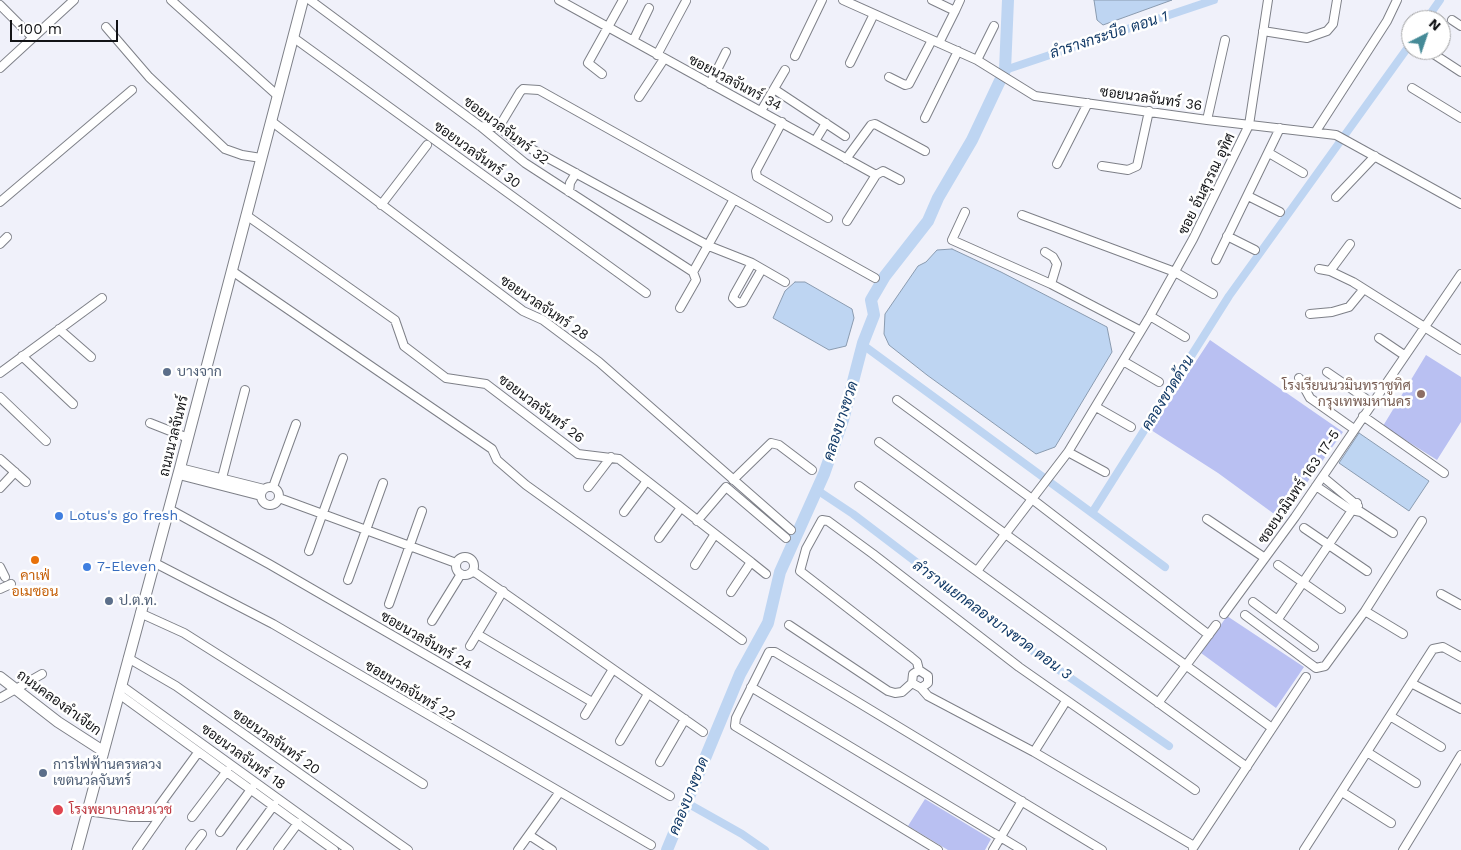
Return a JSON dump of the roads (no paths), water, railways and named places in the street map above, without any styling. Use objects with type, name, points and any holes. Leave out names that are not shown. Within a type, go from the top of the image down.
[{"type":"main road","name":"ถนนนวลจันทร์","points":[[77,850],[180,471],[303,0]]},
{"type":"main road","name":"ถนนคลองลำเจียก","points":[[0,677],[63,725],[103,751]]},
{"type":"street","points":[[171,0],[278,96]]},
{"type":"street","name":"ซอยนวลจันทร์ 32","points":[[310,0],[480,126],[525,163],[693,272]]},
{"type":"street","points":[[602,74],[588,63],[623,0]]},
{"type":"street","points":[[795,56],[822,0]]},
{"type":"street","name":"ซอยนวลจันทร์ 36","points":[[843,0],[977,60],[1035,96],[1207,120],[1316,131],[1336,135],[1354,143],[1461,204]]},
{"type":"street","points":[[932,0],[955,11]]},
{"type":"street","points":[[889,77],[905,85],[909,84],[960,0]]},
{"type":"street","name":"ซอย อ้นสุวรณ อุทิศ","points":[[976,571],[1068,452],[1096,408],[1186,253],[1249,125],[1268,0]]},
{"type":"street","points":[[1263,31],[1307,38],[1327,32],[1333,24],[1338,0]]},
{"type":"street","points":[[1316,131],[1387,21],[1397,0]]},
{"type":"street","name":"ซอยนวลจันทร์ 34","points":[[562,1],[876,175],[883,171],[900,180]]},
{"type":"street","points":[[639,97],[686,1]]},
{"type":"street","points":[[0,68],[69,2]]},
{"type":"street","points":[[0,5],[33,38]]},
{"type":"street","points":[[633,41],[649,8]]},
{"type":"street","points":[[850,63],[874,14]]},
{"type":"street","points":[[1452,20],[1461,26]]},
{"type":"street","points":[[977,60],[994,26]]},
{"type":"street","points":[[106,27],[149,77],[225,148],[242,155],[261,158]]},
{"type":"street","name":"ซอยนวลจันทร์ 30","points":[[294,38],[646,293]]},
{"type":"street","points":[[1207,120],[1225,40]]},
{"type":"street","points":[[925,118],[958,51]]},
{"type":"street","points":[[710,84],[726,52]]},
{"type":"street","points":[[1443,60],[1461,72]]},
{"type":"street","points":[[761,111],[785,70]]},
{"type":"street","points":[[1412,88],[1460,116]]},
{"type":"street","points":[[499,127],[523,89],[539,90],[876,278]]},
{"type":"street","points":[[774,89],[845,136]]},
{"type":"street","points":[[0,202],[132,90]]},
{"type":"street","points":[[1057,164],[1088,103]]},
{"type":"street","points":[[1102,166],[1128,170],[1137,166],[1149,111]]},
{"type":"street","name":"ซอยนวลจันทร์ 28","points":[[271,121],[523,311],[543,320],[579,347],[791,530]]},
{"type":"street","points":[[782,122],[756,171],[756,177],[828,218]]},
{"type":"street","points":[[815,141],[826,123]]},
{"type":"street","points":[[846,159],[871,125],[874,124],[925,151]]},
{"type":"street","points":[[480,126],[499,127],[515,140],[709,246],[752,263],[785,282]]},
{"type":"street","points":[[1216,260],[1280,128]]},
{"type":"street","points":[[381,205],[427,145]]},
{"type":"street","points":[[1269,153],[1303,173]]},
{"type":"street","points":[[1336,197],[1375,156]]},
{"type":"street","points":[[569,192],[570,184],[576,173]]},
{"type":"street","points":[[847,220],[876,175]]},
{"type":"street","points":[[1248,196],[1280,212]]},
{"type":"street","points":[[680,308],[696,280],[693,272],[734,199]]},
{"type":"street","points":[[965,212],[952,240],[1051,284],[1141,331]]},
{"type":"street","points":[[1022,214],[1175,272],[1214,294]]},
{"type":"street","name":"ซอยนวลจันทร์ 26","points":[[246,215],[395,320],[404,346],[446,378],[486,384],[578,454],[619,459],[680,509],[766,574]]},
{"type":"street","points":[[0,244],[7,236]]},
{"type":"street","points":[[1227,236],[1255,250]]},
{"type":"street","points":[[1330,271],[1350,244]]},
{"type":"street","points":[[1045,252],[1053,257],[1058,264],[1051,284]]},
{"type":"street","points":[[752,263],[734,295],[738,303],[743,302],[762,269]]},
{"type":"street","points":[[1319,270],[1330,271],[1461,350]]},
{"type":"street","points":[[232,271],[492,449],[497,460],[526,485],[742,640]]},
{"type":"street","name":"ซอยนวมินทร์ 163 17-5","points":[[1224,614],[1323,476],[1362,416],[1461,274]]},
{"type":"street","points":[[1310,314],[1332,312],[1349,307],[1363,290]]},
{"type":"street","points":[[0,373],[102,298]]},
{"type":"street","points":[[1150,316],[1185,337]]},
{"type":"street","points":[[59,329],[91,357]]},
{"type":"street","points":[[1379,338],[1404,355]]},
{"type":"street","points":[[22,356],[73,404]]},
{"type":"street","points":[[1123,361],[1159,382]]},
{"type":"street","points":[[1327,372],[1372,403]]},
{"type":"street","points":[[1299,378],[1310,398],[1354,430]]},
{"type":"street","points":[[222,478],[245,390]]},
{"type":"street","points":[[0,397],[46,441]]},
{"type":"street","points":[[897,400],[1032,498],[1208,635]]},
{"type":"street","points":[[1096,408],[1131,427]]},
{"type":"street","points":[[1362,416],[1444,473]]},
{"type":"street","points":[[150,423],[188,438]]},
{"type":"street","points":[[180,471],[262,493],[274,487],[296,424]]},
{"type":"street","points":[[879,442],[1272,728]]},
{"type":"street","points":[[733,480],[772,443],[779,445],[812,470]]},
{"type":"street","points":[[1068,452],[1105,472]]},
{"type":"street","points":[[588,487],[611,457]]},
{"type":"street","points":[[309,551],[343,458]]},
{"type":"street","points":[[0,459],[26,482]]},
{"type":"street","points":[[180,471],[222,478],[262,493]]},
{"type":"street","points":[[0,488],[14,472]]},
{"type":"street","points":[[1323,476],[1357,503],[1361,512]]},
{"type":"street","points":[[624,512],[646,482]]},
{"type":"street","points":[[348,580],[383,483]]},
{"type":"street","points":[[860,486],[1247,767]]},
{"type":"street","points":[[1316,486],[1351,510],[1361,512],[1393,534]]},
{"type":"street","points":[[262,493],[263,501],[268,504],[274,504],[278,498],[278,491],[274,487]]},
{"type":"street","points":[[697,521],[726,487],[786,538]]},
{"type":"street","points":[[278,498],[456,563]]},
{"type":"street","points":[[1278,619],[1357,503]]},
{"type":"street","name":"ซอยนวลจันทร์ 24","points":[[169,509],[269,564],[670,796]]},
{"type":"street","points":[[659,538],[680,509]]},
{"type":"street","points":[[389,604],[422,511]]},
{"type":"street","points":[[1206,519],[1265,558]]},
{"type":"street","points":[[921,688],[928,683],[928,676],[919,670],[916,662],[911,657],[800,571],[806,549],[822,520],[828,521],[1066,701],[1195,790]]},
{"type":"street","points":[[1245,615],[1320,669],[1328,663],[1365,610],[1422,521]]},
{"type":"street","points":[[1304,528],[1367,571]]},
{"type":"street","points":[[695,565],[715,534]]},
{"type":"street","points":[[462,556],[469,557],[474,561],[473,571],[468,575],[461,574],[456,570],[456,563],[462,556]]},
{"type":"street","points":[[731,592],[751,562]]},
{"type":"street","name":"ซอยนวลจันทร์ 22","points":[[155,563],[272,624],[651,845]]},
{"type":"street","points":[[1278,565],[1340,609]]},
{"type":"street","points":[[0,567],[5,577]]},
{"type":"street","points":[[473,571],[703,732]]},
{"type":"street","points":[[432,621],[461,574]]},
{"type":"street","points":[[0,589],[11,584]]},
{"type":"street","points":[[470,646],[503,591]]},
{"type":"street","points":[[1441,594],[1461,605]]},
{"type":"street","points":[[1253,602],[1314,647]]},
{"type":"street","points":[[1365,610],[1402,634]]},
{"type":"street","points":[[140,613],[192,638],[423,784]]},
{"type":"street","points":[[789,624],[888,691],[902,692],[912,683],[913,674],[919,670]]},
{"type":"street","points":[[1158,703],[1216,625]]},
{"type":"street","points":[[477,634],[592,702]]},
{"type":"street","points":[[1304,850],[1436,647],[1443,648],[1461,657]]},
{"type":"street","points":[[938,850],[735,726],[736,718],[767,655],[773,651],[1102,850]]},
{"type":"street","name":"ซอยนวลจันทร์ 20","points":[[128,658],[176,686],[408,850]]},
{"type":"street","points":[[585,715],[613,669]]},
{"type":"street","points":[[0,698],[42,674]]},
{"type":"street","points":[[912,683],[921,688],[928,696],[1034,752],[1193,848],[1306,677]]},
{"type":"street","points":[[1411,683],[1461,709]]},
{"type":"street","points":[[751,687],[1022,850]]},
{"type":"street","points":[[120,690],[334,850]]},
{"type":"street","name":"ซอยนวลจันทร์ 18","points":[[120,690],[345,849]]},
{"type":"street","points":[[620,741],[648,694]]},
{"type":"street","points":[[1034,752],[1066,701]]},
{"type":"street","points":[[1390,716],[1441,747]]},
{"type":"street","points":[[660,762],[685,720]]},
{"type":"street","points":[[1367,752],[1416,783]]},
{"type":"street","points":[[87,811],[131,817],[151,817],[197,754]]},
{"type":"street","points":[[1403,850],[1461,755]]},
{"type":"street","points":[[192,817],[227,771]]},
{"type":"street","points":[[220,832],[252,788]]},
{"type":"street","points":[[1342,792],[1392,823]]},
{"type":"street","points":[[518,850],[559,793]]},
{"type":"street","points":[[993,850],[1022,801]]},
{"type":"street","points":[[241,850],[274,805]]},
{"type":"street","points":[[136,850],[167,808]]},
{"type":"street","points":[[278,850],[298,824]]},
{"type":"street","points":[[190,850],[202,834]]},
{"type":"street","points":[[529,835],[552,850]]},
{"type":"waterway","name":"คลองบางขวด","points":[[667,850],[740,674],[768,623],[780,572],[824,474],[843,420],[863,343],[874,315],[871,300],[885,276],[928,221],[938,198],[972,140],[1005,70],[1008,0]]},
{"type":"waterway","name":"ลำรางกระบือ ตอน 1","points":[[1005,70],[1214,0]]},
{"type":"waterway","name":"คลองขวดด้วน","points":[[1433,10],[1440,0]]},
{"type":"waterway","name":"คลองขวดด้วน","points":[[863,345],[1092,513],[1229,296],[1401,57]]},
{"type":"waterway","name":"ลำรางแยกคลองบางขวด ตอน 3","points":[[817,490],[853,514],[1046,661],[1169,746]]},
{"type":"waterway","points":[[1092,513],[1165,567]]},
{"type":"waterway","points":[[687,803],[742,834],[765,850]]},
{"type":"place","name":"บางจาก","points":[[167,372]]},
{"type":"place","name":"โรงเรียนนวมินทราชูทิศ กรุงเทพมหานคร","points":[[1421,394]]},
{"type":"place","name":"Lotus's go fresh","points":[[59,516]]},
{"type":"place","name":"คาเฟ่ อเมซอน","points":[[35,560]]},
{"type":"place","name":"7-Eleven","points":[[87,567]]},
{"type":"place","name":"ป.ต.ท.","points":[[109,601]]},
{"type":"place","name":"การไฟฟ้านครหลวง เขตนวลจันทร์","points":[[43,773]]},
{"type":"place","name":"โรงพยาบาลนวเวช","points":[[58,810]]}]
